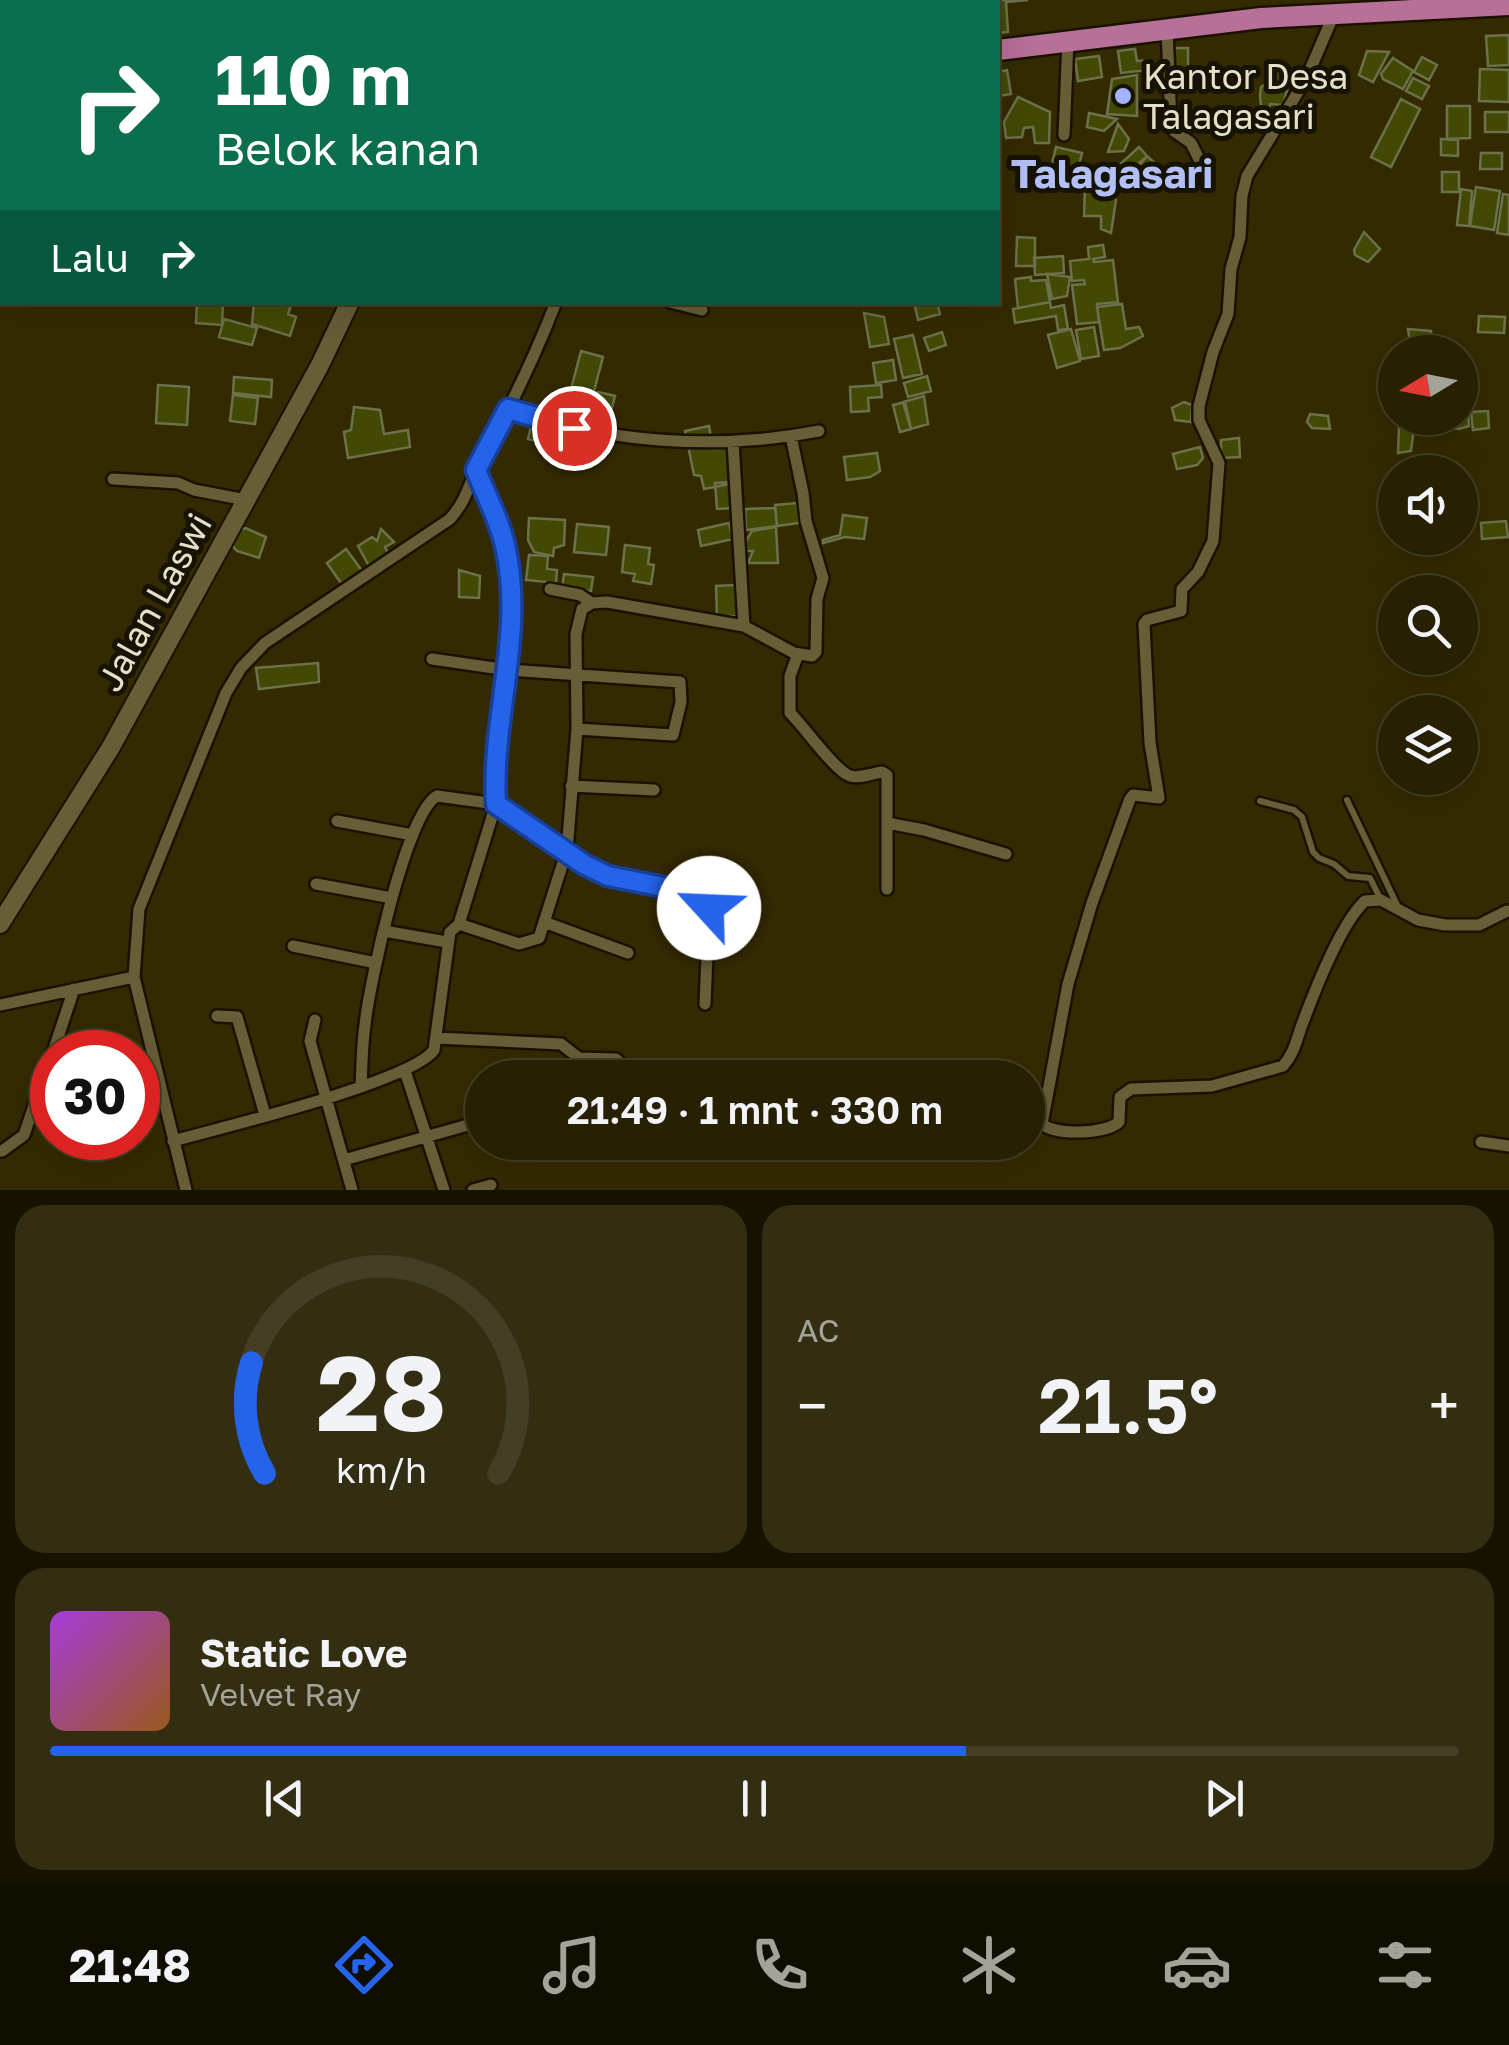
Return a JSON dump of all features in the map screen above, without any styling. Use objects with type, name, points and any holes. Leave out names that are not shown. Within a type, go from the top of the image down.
[{"type":"main road","points":[[1000,50],[1166,30],[1260,9],[1334,14],[1509,5]]},
{"type":"street","points":[[1334,14],[1307,77],[1244,186],[1228,314],[1199,406],[1199,420],[1219,464],[1213,541],[1198,572],[1182,589],[1181,611],[1146,620],[1144,624],[1150,743],[1158,798],[1140,794],[1130,799],[1092,902],[1068,984],[1042,1124],[1053,1131],[1111,1128],[1119,1122],[1120,1097],[1131,1089],[1212,1086],[1284,1066],[1356,910],[1365,900],[1381,900],[1418,920],[1462,925],[1478,925],[1508,910]]},
{"type":"street","points":[[1166,30],[1171,123],[1174,131],[1191,144],[1200,161]]},
{"type":"street","points":[[1064,134],[1068,41]]},
{"type":"street","name":"Jalan Laswi","points":[[0,924],[111,747],[348,305]]},
{"type":"street","points":[[186,1190],[134,977],[139,910],[206,740],[241,668],[265,642],[450,519],[465,502],[476,470],[555,305]]},
{"type":"street","points":[[682,305],[702,310]]},
{"type":"street","points":[[508,409],[551,424],[691,442],[733,442],[819,431]]},
{"type":"street","points":[[458,924],[519,944],[539,938],[568,850],[577,729],[576,634],[582,609],[606,602],[744,626],[792,651],[812,656],[816,652],[817,599],[823,578],[806,521],[791,436]]},
{"type":"street","points":[[733,442],[744,626]]},
{"type":"street","points":[[173,1141],[361,1087],[429,1057],[436,1038],[447,942],[458,924],[496,804],[508,670],[511,630],[506,548],[476,470]]},
{"type":"street","points":[[113,479],[178,483],[246,500]]},
{"type":"street","points":[[550,589],[580,595],[592,603]]},
{"type":"street","points":[[792,651],[790,713],[846,774],[886,773],[886,889]]},
{"type":"street","points":[[432,659],[508,670],[672,680],[682,686],[673,734],[577,729]]},
{"type":"street","points":[[571,786],[654,790]]},
{"type":"street","points":[[361,1087],[365,1024],[392,898],[412,835],[429,800],[437,796],[496,804],[585,865],[608,876],[694,893],[704,900],[709,908],[704,1004]]},
{"type":"street","points":[[338,821],[412,835]]},
{"type":"street","points":[[886,823],[1006,854]]},
{"type":"street","points":[[316,884],[392,898]]},
{"type":"street","points":[[544,922],[628,953]]},
{"type":"street","points":[[384,931],[447,942]]},
{"type":"street","points":[[293,946],[376,963]]},
{"type":"street","points":[[0,1005],[134,977]]},
{"type":"street","points":[[61,1030],[74,989]]},
{"type":"street","points":[[217,1016],[237,1017],[266,1115]]},
{"type":"street","points":[[315,1020],[310,1041],[352,1190]]},
{"type":"street","points":[[436,1038],[561,1044],[579,1058],[617,1060]]},
{"type":"street","points":[[405,1070],[444,1190]]},
{"type":"street","points":[[2,1151],[24,1135],[30,1118]]},
{"type":"street","points":[[344,1160],[465,1125]]},
{"type":"street","points":[[1481,1142],[1509,1146]]},
{"type":"street","points":[[473,1190],[491,1185]]},
{"type":"lane","points":[[1347,800],[1399,908]]},
{"type":"lane","points":[[1260,801],[1294,810],[1302,817],[1318,858],[1334,864],[1348,876],[1370,878],[1381,900]]},
{"type":"building","points":[[1000,0],[1028,0],[1006,2],[1008,32],[1000,33]]},
{"type":"building","points":[[1509,35],[1509,65],[1488,66],[1486,36]]},
{"type":"building","points":[[1174,48],[1188,48],[1183,88],[1174,88]]},
{"type":"building","points":[[1135,49],[1137,61],[1148,60],[1149,70],[1121,73],[1118,51]]},
{"type":"building","points":[[1367,51],[1389,52],[1373,82],[1359,75]]},
{"type":"building","points":[[1099,56],[1102,77],[1078,81],[1075,59]]},
{"type":"building","points":[[1422,57],[1437,65],[1429,80],[1414,72]]},
{"type":"building","points":[[1393,58],[1413,71],[1403,89],[1383,79],[1381,74]]},
{"type":"building","points":[[1270,62],[1292,72],[1283,105],[1270,104],[1269,115],[1261,106],[1260,96]]},
{"type":"building","points":[[1480,69],[1509,70],[1509,102],[1479,101]]},
{"type":"building","points":[[1007,70],[1011,94],[1000,96],[1000,72]]},
{"type":"building","name":"Kantor Desa Talagasari","points":[[1137,75],[1137,116],[1107,114],[1112,79]]},
{"type":"building","points":[[1413,78],[1429,86],[1422,99],[1406,91]]},
{"type":"building","points":[[1018,97],[1050,112],[1049,143],[1035,143],[1033,127],[1024,128],[1022,137],[1006,138],[1004,122]]},
{"type":"building","points":[[1401,99],[1420,109],[1391,167],[1371,157]]},
{"type":"building","points":[[1447,106],[1470,106],[1470,138],[1447,139]]},
{"type":"building","points":[[1485,112],[1509,112],[1509,132],[1485,132]]},
{"type":"building","points":[[1089,113],[1117,119],[1104,131],[1087,127]]},
{"type":"building","points":[[1118,124],[1129,139],[1124,151],[1108,152]]},
{"type":"building","points":[[1441,139],[1458,140],[1458,156],[1441,155]]},
{"type":"building","points":[[1056,147],[1082,153],[1076,178],[1050,172]]},
{"type":"building","points":[[1139,147],[1147,156],[1125,176],[1117,167]]},
{"type":"building","points":[[1481,153],[1502,153],[1502,169],[1480,169]]},
{"type":"building","points":[[1147,156],[1158,166],[1141,187],[1130,177]]},
{"type":"building","points":[[1442,172],[1459,172],[1459,192],[1442,192]]},
{"type":"building","points":[[1085,187],[1108,187],[1116,200],[1111,233],[1101,229],[1101,216],[1084,216]]},
{"type":"building","points":[[1476,187],[1500,191],[1494,230],[1470,226]]},
{"type":"building","points":[[1461,189],[1472,191],[1469,226],[1457,225]]},
{"type":"building","points":[[1503,194],[1509,195],[1509,235],[1497,233]]},
{"type":"building","points":[[1364,232],[1380,249],[1368,262],[1355,255],[1354,250]]},
{"type":"building","points":[[1017,237],[1035,238],[1035,266],[1016,266]]},
{"type":"building","points":[[1103,245],[1105,257],[1093,259],[1113,260],[1118,302],[1097,304],[1099,322],[1077,324],[1072,285],[1085,284],[1084,280],[1072,281],[1070,261],[1089,259],[1088,247]]},
{"type":"building","points":[[1063,256],[1064,273],[1035,275],[1034,258]]},
{"type":"building","points":[[1047,274],[1070,277],[1067,296],[1052,299]]},
{"type":"building","points":[[1031,277],[1031,281],[1046,280],[1050,302],[1018,308],[1015,279]]},
{"type":"building","points":[[1050,302],[1051,308],[1064,305],[1068,329],[1058,330],[1056,316],[1015,323],[1013,309]]},
{"type":"building","points":[[1122,304],[1126,329],[1139,327],[1143,336],[1120,348],[1104,350],[1097,307]]},
{"type":"building","points":[[197,305],[223,305],[222,325],[196,323]]},
{"type":"building","points":[[254,305],[291,305],[288,314],[296,317],[290,336],[252,324]]},
{"type":"building","points":[[915,305],[938,305],[940,314],[918,320]]},
{"type":"building","points":[[864,313],[884,317],[889,344],[870,347]]},
{"type":"building","points":[[1479,316],[1505,317],[1504,333],[1478,332]]},
{"type":"building","points":[[224,319],[257,328],[252,345],[219,337]]},
{"type":"building","points":[[1094,327],[1099,356],[1081,359],[1076,330]]},
{"type":"building","points":[[1071,329],[1080,361],[1057,368],[1048,335]]},
{"type":"building","points":[[1408,329],[1431,331],[1431,335],[1409,335]]},
{"type":"building","points":[[942,332],[946,345],[929,351],[924,338]]},
{"type":"building","points":[[913,335],[922,374],[903,378],[894,339]]},
{"type":"building","points":[[581,351],[603,357],[594,391],[615,396],[608,423],[565,412]]},
{"type":"building","points":[[893,360],[896,380],[876,383],[873,363]]},
{"type":"building","points":[[927,376],[931,391],[908,397],[904,383]]},
{"type":"building","points":[[234,377],[272,380],[271,397],[233,393]]},
{"type":"building","points":[[158,385],[189,387],[187,425],[156,423]]},
{"type":"building","points":[[881,385],[882,397],[868,398],[869,411],[851,412],[850,387]]},
{"type":"building","points":[[233,395],[258,398],[255,424],[230,421]]},
{"type":"building","points":[[924,396],[928,424],[911,429],[903,402]]},
{"type":"building","points":[[905,402],[911,429],[900,432],[893,405]]},
{"type":"building","points":[[1184,402],[1192,405],[1191,422],[1175,420],[1172,408]]},
{"type":"building","points":[[354,407],[380,410],[384,434],[408,430],[410,447],[348,458],[344,432],[351,430]]},
{"type":"building","points":[[1488,411],[1489,428],[1478,429],[1478,412]]},
{"type":"building","points":[[1310,414],[1328,416],[1330,429],[1312,428],[1307,422]]},
{"type":"building","points":[[532,422],[566,429],[562,446],[528,439]]},
{"type":"building","points":[[709,426],[713,447],[728,444],[735,483],[704,489],[701,476],[694,475],[685,431]]},
{"type":"building","points":[[1399,435],[1413,435],[1411,451],[1398,453]]},
{"type":"building","points":[[1239,438],[1240,457],[1221,458],[1221,440]]},
{"type":"building","points":[[1200,447],[1203,458],[1197,465],[1177,469],[1173,454]]},
{"type":"building","points":[[877,453],[880,471],[870,477],[847,480],[844,457]]},
{"type":"building","points":[[730,482],[733,508],[717,509],[715,483]]},
{"type":"building","points":[[797,503],[799,523],[777,526],[775,505]]},
{"type":"building","points":[[775,508],[777,526],[746,530],[745,509]]},
{"type":"building","points":[[843,515],[867,518],[864,539],[845,537],[823,543],[840,535]]},
{"type":"building","points":[[529,518],[565,520],[564,545],[554,548],[553,556],[534,552],[528,540]]},
{"type":"building","points":[[1506,521],[1508,537],[1482,539],[1481,523]]},
{"type":"building","points":[[729,523],[733,539],[701,546],[698,530]]},
{"type":"building","points":[[577,524],[609,527],[606,555],[574,552]]},
{"type":"building","points":[[776,527],[778,563],[748,563],[753,551],[744,551],[743,546],[752,531]]},
{"type":"building","points":[[245,528],[266,537],[259,558],[237,551],[229,542],[234,533]]},
{"type":"building","points":[[381,529],[394,542],[385,547],[389,555],[369,566],[358,546],[372,537],[377,541]]},
{"type":"building","points":[[625,545],[650,548],[648,564],[654,565],[651,584],[633,581],[635,574],[622,572]]},
{"type":"building","points":[[346,549],[363,572],[343,586],[327,563]]},
{"type":"building","points":[[529,555],[548,556],[547,569],[557,570],[556,583],[526,580]]},
{"type":"building","points":[[459,570],[480,576],[479,598],[459,597]]},
{"type":"building","points":[[564,574],[593,577],[591,591],[562,588]]},
{"type":"building","points":[[735,585],[737,616],[717,616],[716,586]]},
{"type":"building","points":[[318,663],[319,682],[259,689],[256,668]]},
{"type":"place","name":"Kantor Desa Talagasari","points":[[1123,96]]},
{"type":"district","name":"Talagasari","points":[[1112,173]]},
{"type":"route","points":[[574,428],[508,409],[476,470],[506,548],[509,571],[511,630],[496,804],[585,865],[608,876],[694,893],[709,908]]}]
